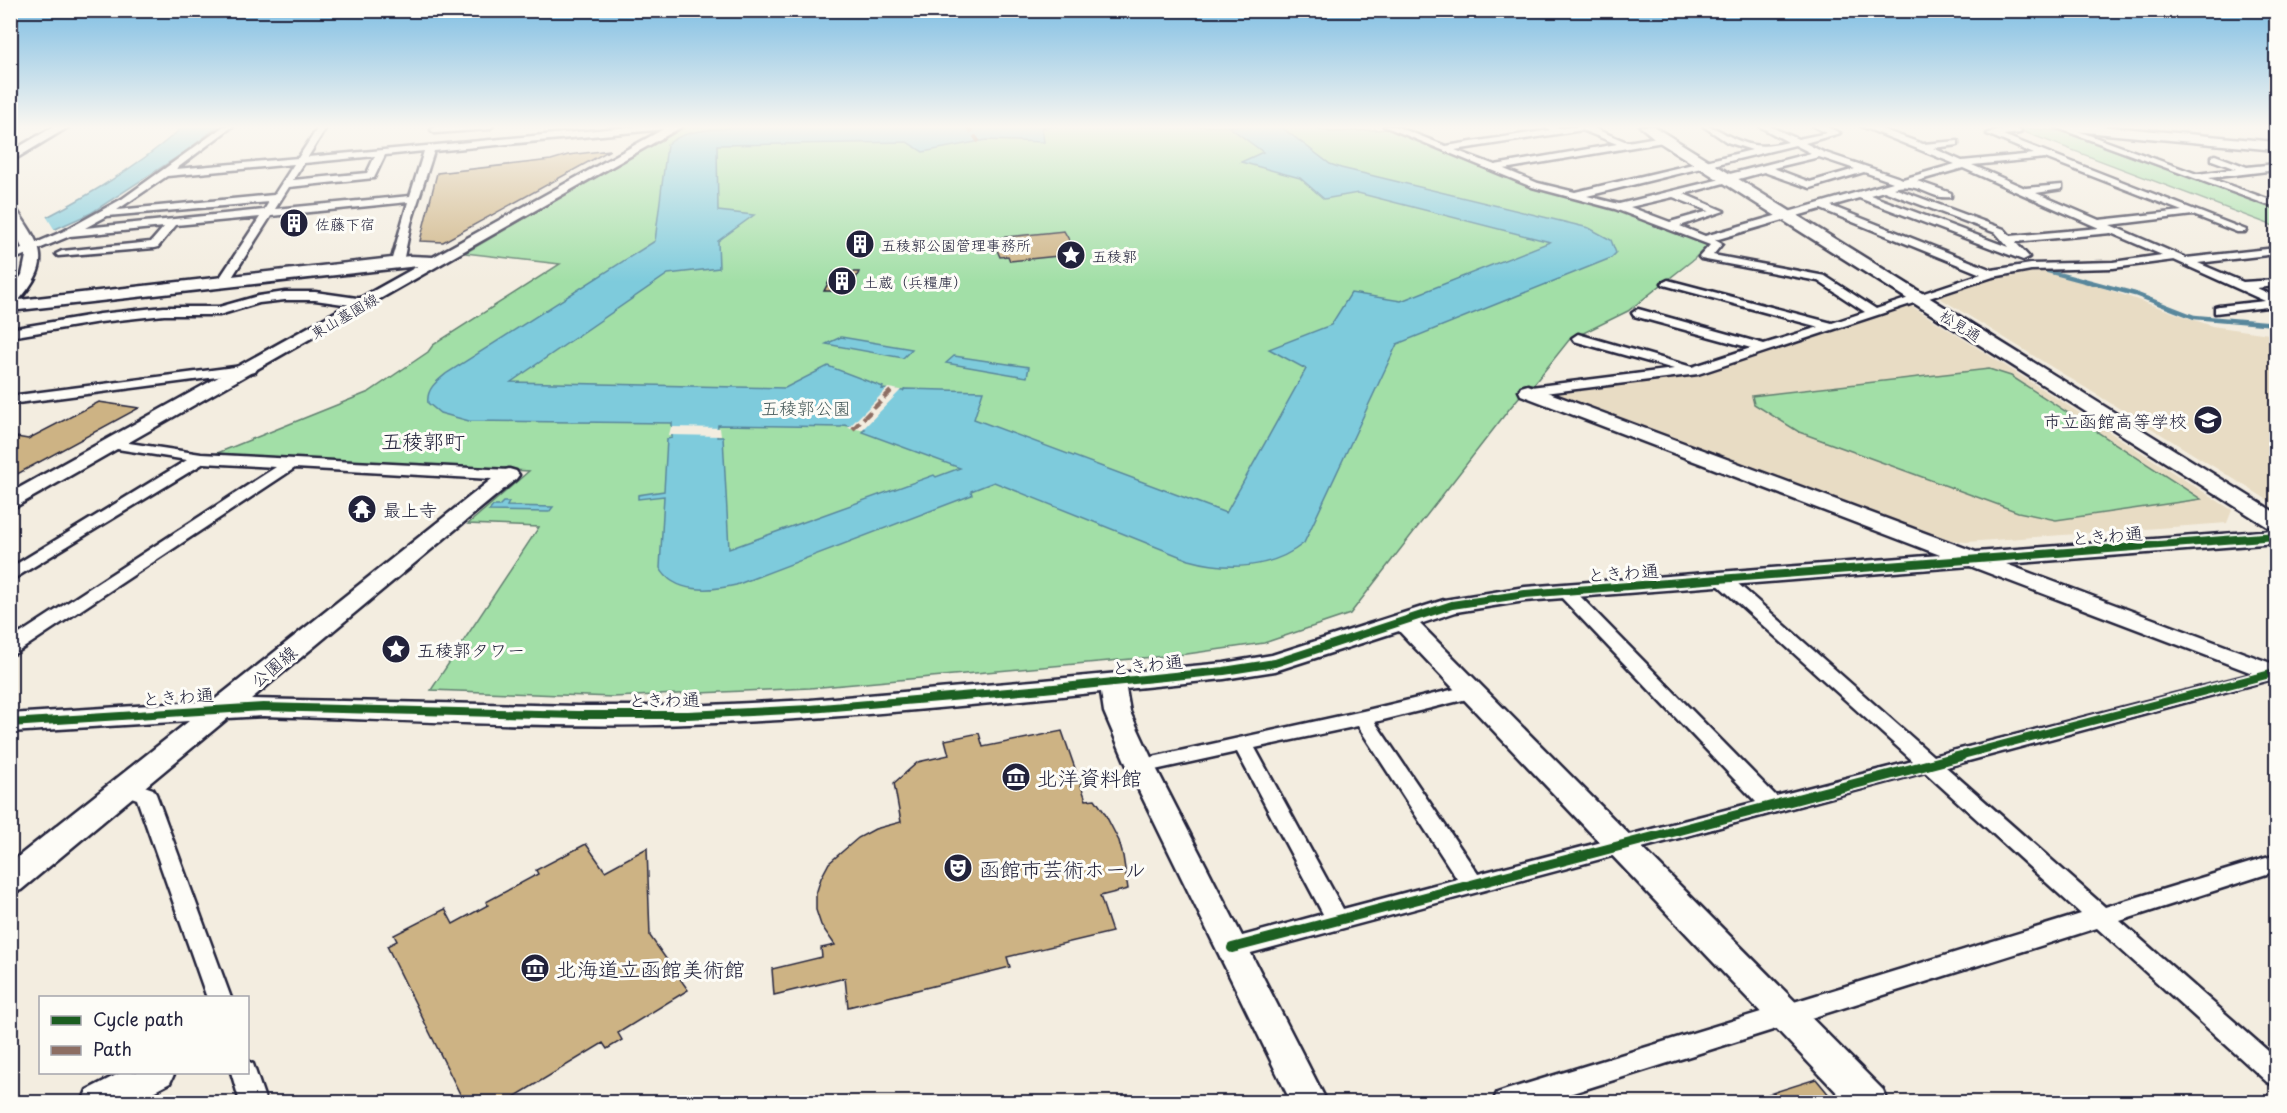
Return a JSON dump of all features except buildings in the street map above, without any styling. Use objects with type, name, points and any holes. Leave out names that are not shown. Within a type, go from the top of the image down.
[{"type":"street","points":[[10,258],[68,233],[126,201],[159,178]]},
{"type":"street","points":[[223,282],[289,178]]},
{"type":"street","points":[[285,184],[350,178]]},
{"type":"street","points":[[397,262],[421,178]]},
{"type":"street","name":"東山墓園線","points":[[10,502],[116,445],[585,178]]},
{"type":"street","points":[[1518,178],[1535,185],[1619,207],[1717,244],[1705,257],[1821,278],[1873,312]]},
{"type":"street","points":[[1574,195],[1645,178]]},
{"type":"street","points":[[1619,207],[1731,178]]},
{"type":"street","points":[[1790,178],[1810,185],[1834,178]]},
{"type":"street","points":[[1894,178],[1947,195]]},
{"type":"street","points":[[1705,239],[1914,178]]},
{"type":"street","points":[[1993,178],[2277,302]]},
{"type":"street","points":[[2104,178],[2241,230]]},
{"type":"street","points":[[2200,178],[2277,205]]},
{"type":"street","name":"松見通","points":[[1727,179],[2277,522]]},
{"type":"street","points":[[1883,187],[2000,231],[2027,262]]},
{"type":"street","points":[[2023,191],[2059,187]]},
{"type":"street","points":[[1669,225],[1719,211],[1672,194]]},
{"type":"street","points":[[1858,194],[2027,262],[2113,265],[2277,251]]},
{"type":"street","points":[[111,214],[277,198]]},
{"type":"street","points":[[68,233],[415,198]]},
{"type":"street","points":[[2264,201],[2277,199]]},
{"type":"street","points":[[1820,205],[1991,274]]},
{"type":"street","points":[[2098,224],[2194,213]]},
{"type":"street","points":[[10,300],[33,274],[36,260],[14,216]]},
{"type":"street","points":[[62,254],[154,244],[173,222]]},
{"type":"street","points":[[2007,239],[2112,230]]},
{"type":"street","points":[[10,306],[397,262],[421,260],[435,262]]},
{"type":"street","points":[[1528,391],[1693,371],[2027,262]]},
{"type":"street","points":[[1668,283],[1831,326]]},
{"type":"street","points":[[2242,286],[2277,283]]},
{"type":"street","points":[[10,333],[100,318],[164,311],[219,311],[258,300],[285,296],[315,296],[364,303]]},
{"type":"street","points":[[2219,310],[2277,302]]},
{"type":"street","points":[[1638,313],[1764,348]]},
{"type":"street","points":[[1578,338],[1693,371]]},
{"type":"street","points":[[10,400],[250,369]]},
{"type":"street","points":[[1528,391],[2275,674]]},
{"type":"street","points":[[116,445],[201,458],[508,475]]},
{"type":"street","points":[[10,576],[201,458]]},
{"type":"street","points":[[10,649],[292,463]]},
{"type":"street","name":"公園線","points":[[10,881],[127,788],[508,475]]},
{"type":"street","name":"ときわ通","points":[[10,723],[224,707],[577,715],[688,715],[810,709],[1112,683],[1275,663],[1452,605],[1482,599],[2277,536]]},
{"type":"street","points":[[1722,579],[2277,1074]]},
{"type":"street","points":[[1565,591],[1772,805]]},
{"type":"street","points":[[1403,621],[1870,1102]]},
{"type":"street","points":[[1232,948],[2275,674]]},
{"type":"street","points":[[1112,683],[1117,712],[1141,766],[1309,1102]]},
{"type":"street","points":[[1141,766],[1363,718],[1472,691]]},
{"type":"street","points":[[1363,718],[1473,885]]},
{"type":"street","points":[[1242,743],[1338,921]]},
{"type":"street","points":[[127,788],[146,794],[218,996]]},
{"type":"street","points":[[1506,1102],[2277,863]]},
{"type":"street","points":[[100,1102],[154,1074]]},
{"type":"street","points":[[245,1074],[253,1102]]},
{"type":"shaded area","name":"市立函館高等学校","points":[[2025,271],[2039,271],[2098,286],[2212,326],[2276,335],[2276,505],[1935,295],[1956,287]]},
{"type":"shaded area","name":"市立函館高等学校","points":[[1905,307],[1913,307],[2232,510],[2227,523],[1966,542],[1951,540],[1929,532],[1924,536],[1544,393],[1692,377]]},
{"type":"green space","name":"五稜郭公園","points":[[595,178],[1512,178],[1532,186],[1621,209],[1709,244],[1694,259],[1628,311],[1569,340],[1534,384],[1530,384],[1510,408],[1350,614],[1264,643],[1187,654],[810,688],[613,697],[431,690],[539,527],[468,524],[529,471],[215,454],[369,392],[428,352],[433,345],[560,264],[465,253]]},
{"type":"green space","points":[[2146,178],[2190,178],[2276,209],[2276,227]]},
{"type":"green space","points":[[1989,369],[2011,376],[2201,499],[2056,520],[2018,512],[1799,432],[1754,404],[1752,396]]},
{"type":"water","points":[[115,178],[145,178],[91,213],[11,249],[11,235]]},
{"type":"water","points":[[663,178],[717,178],[718,211],[754,215],[718,241],[719,268],[668,274],[511,382],[785,388],[828,366],[883,387],[882,389],[983,391],[974,419],[1226,513],[1306,369],[1269,349],[1331,325],[1351,293],[1401,301],[1550,242],[1358,193],[1324,199],[1300,178],[1382,178],[1589,228],[1611,240],[1616,253],[1611,258],[1397,344],[1304,543],[1278,558],[1264,563],[1234,566],[1219,566],[1189,560],[994,482],[971,491],[972,495],[736,585],[705,589],[674,582],[660,568],[664,496],[638,499],[638,495],[664,491],[667,439],[672,438],[672,423],[469,421],[440,413],[428,403],[433,386],[447,373],[655,241]],"holes":[[[718,425],[841,427],[844,425],[865,429],[862,432],[960,468],[936,477],[934,475],[729,549],[723,437],[717,437]]]},
{"type":"water","points":[[841,337],[912,349],[903,358],[826,344]]},
{"type":"water","points":[[954,356],[1029,367],[1027,377],[946,363]]},
{"type":"water","points":[[503,502],[509,502],[507,506],[553,507],[549,512],[489,511],[493,506],[499,506]]},
{"type":"pier","points":[[45,214],[56,232],[10,252],[10,231]]},
{"type":"pier","points":[[888,388],[901,390],[862,430],[848,428]]},
{"type":"pier","points":[[671,427],[726,428],[720,428],[721,436],[669,435]]},
{"type":"waterway","points":[[2047,271],[2088,282]]},
{"type":"waterway","points":[[2083,280],[2135,294],[2194,317],[2276,324]]},
{"type":"marked path","points":[[853,429],[892,390]]},
{"type":"cycle path","points":[[10,723],[263,707],[577,715],[688,715],[810,709],[1044,689],[1224,671],[1275,663],[1452,605],[1525,594],[2276,536]]},
{"type":"cycle path","points":[[1232,948],[2274,673]]},
{"type":"place","name":"佐藤下宿","points":[[294,223]]},
{"type":"place","name":"五稜郭公園管理事務所","points":[[860,244]]},
{"type":"place","name":"五稜郭","points":[[1071,255]]},
{"type":"place","name":"土蔵（兵糧庫）","points":[[842,281]]},
{"type":"place","name":"市立函館高等学校","points":[[2208,420]]},
{"type":"place","name":"最上寺","points":[[362,509]]},
{"type":"place","name":"五稜郭タワー","points":[[396,649]]},
{"type":"place","name":"北洋資料館","points":[[1016,777]]},
{"type":"place","name":"函館市芸術ホール","points":[[958,868]]},
{"type":"place","name":"北海道立函館美術館","points":[[535,968]]},
{"type":"district","name":"五稜郭町","points":[[423,440]]}]
